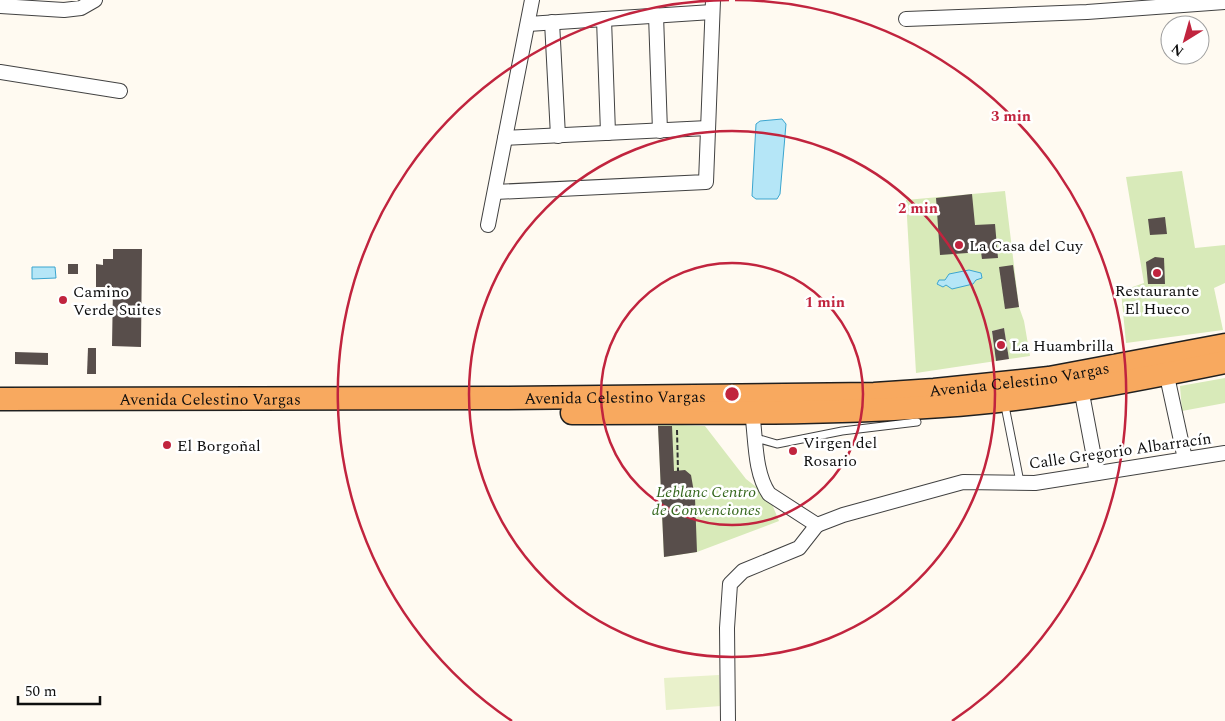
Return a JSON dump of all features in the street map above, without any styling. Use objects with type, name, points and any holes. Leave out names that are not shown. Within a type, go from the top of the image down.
[{"type":"highway","name":"Avenida Celestino Vargas","points":[[1165,366],[1225,345]]},
{"type":"highway","name":"Avenida Celestino Vargas","points":[[612,405],[677,412],[717,404],[752,412],[843,412],[943,406],[1003,401],[1079,381],[1165,366],[1225,362]]},
{"type":"highway","name":"Avenida Celestino Vargas","points":[[0,399],[80,406],[717,404],[818,396],[1079,381]]},
{"type":"highway","name":"Avenida Celestino Vargas","points":[[0,414],[80,406]]},
{"type":"street","points":[[0,6],[64,10],[81,8],[95,0]]},
{"type":"street","points":[[488,225],[532,0]]},
{"type":"street","points":[[906,19],[1088,12],[1225,2]]},
{"type":"street","points":[[495,192],[706,182],[713,6],[656,15],[528,24]]},
{"type":"street","points":[[656,15],[660,130]]},
{"type":"street","points":[[604,19],[608,133]]},
{"type":"street","points":[[552,22],[558,136]]},
{"type":"street","points":[[0,72],[120,91]]},
{"type":"street","points":[[505,138],[708,128]]},
{"type":"street","points":[[1165,366],[1185,459]]},
{"type":"street","points":[[1079,381],[1097,473]]},
{"type":"street","points":[[728,721],[727,628],[730,584],[743,571],[799,548],[817,525],[769,494],[766,489],[760,475],[752,412]]},
{"type":"street","name":"Calle Gregorio Albarracín","points":[[817,525],[842,515],[963,482],[1035,483],[1225,453]]},
{"type":"lane","points":[[1006,411],[1020,482]]},
{"type":"lane","points":[[756,438],[777,444],[842,431],[916,422]]},
{"type":"path","points":[[677,412],[678,471]]},
{"type":"green space","points":[[1182,171],[1195,248],[1225,245],[1225,283],[1214,288],[1223,330],[1126,343],[1121,291],[1144,283],[1126,177]]},
{"type":"green space","points":[[1005,191],[1019,307],[1024,321],[1030,356],[1009,359],[1004,328],[992,331],[996,361],[916,373],[906,200]]},
{"type":"green space","points":[[1225,378],[1225,403],[1182,411],[1180,386]]},
{"type":"green space","name":"Leblanc Centro de Convenciones","points":[[658,424],[705,426],[746,479],[769,497],[779,521],[697,552],[664,557]]},
{"type":"green space","points":[[719,675],[721,706],[666,710],[664,678]]},
{"type":"water","points":[[782,119],[786,124],[780,194],[777,199],[756,199],[752,196],[756,124],[760,121]]},
{"type":"water","points":[[32,267],[55,267],[56,278],[32,279]]},
{"type":"water","points":[[969,270],[981,273],[982,278],[976,280],[973,284],[952,289],[946,285],[943,287],[937,284],[939,280],[945,280],[949,274]]},
{"type":"building","points":[[972,194],[975,225],[995,224],[998,258],[982,259],[981,252],[940,255],[936,198]]},
{"type":"building","points":[[1165,217],[1167,234],[1150,235],[1148,219]]},
{"type":"building","points":[[113,249],[142,249],[141,347],[112,346],[113,287],[96,287],[96,264],[103,265],[103,259],[113,259]]},
{"type":"building","points":[[1155,257],[1164,258],[1165,284],[1148,284],[1146,262]]},
{"type":"building","points":[[68,264],[78,264],[78,274],[68,274]]},
{"type":"building","points":[[1013,265],[1019,307],[1005,309],[999,267]]},
{"type":"building","name":"La Huambrilla","points":[[1004,328],[1009,359],[996,361],[992,331]]},
{"type":"building","points":[[88,348],[96,348],[96,374],[87,374]]},
{"type":"building","points":[[15,352],[48,353],[48,365],[15,364]]},
{"type":"building","points":[[658,426],[672,426],[674,471],[685,470],[691,475],[695,498],[697,552],[664,557]]},
{"type":"place","name":"La Casa del Cuy","points":[[959,245]]},
{"type":"place","name":"Restaurante El Hueco","points":[[1157,273]]},
{"type":"place","name":"Camino Verde Suites","points":[[63,300]]},
{"type":"place","name":"La Huambrilla","points":[[1001,345]]},
{"type":"place","name":"El Borgoñal","points":[[167,445]]},
{"type":"place","name":"Virgen del Rosario","points":[[793,451]]}]
